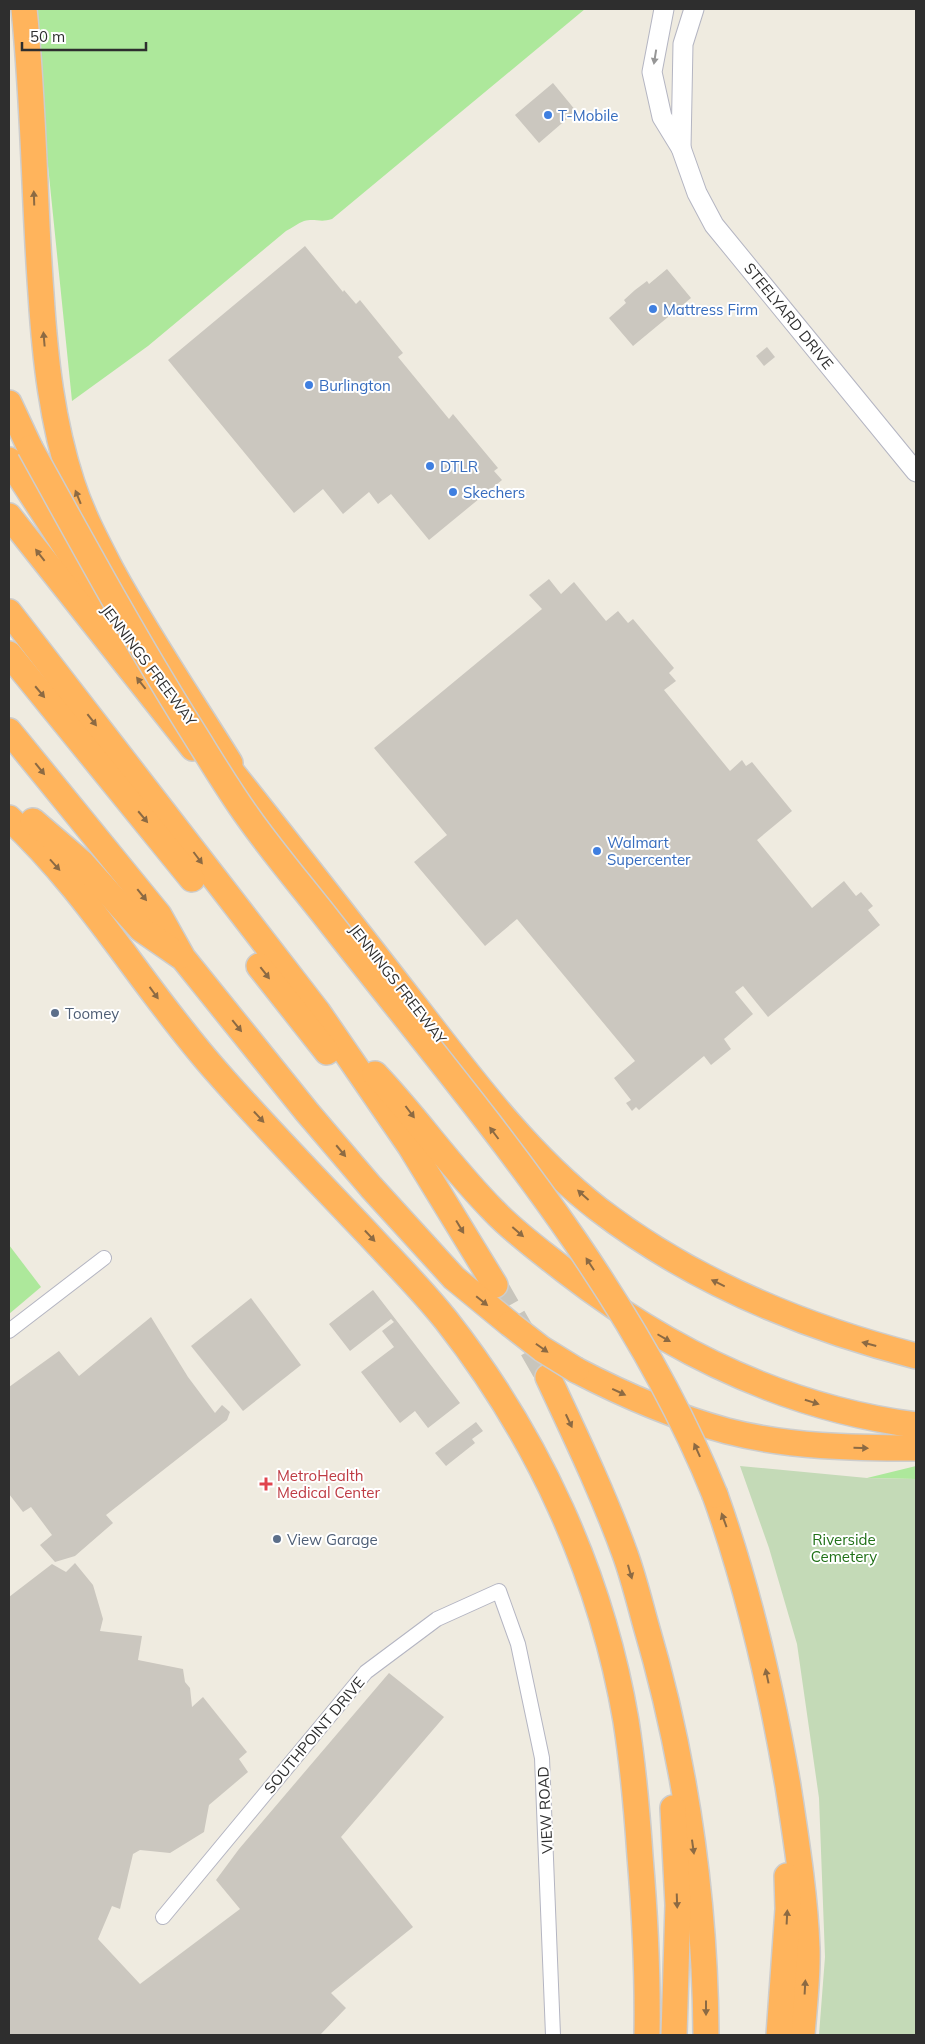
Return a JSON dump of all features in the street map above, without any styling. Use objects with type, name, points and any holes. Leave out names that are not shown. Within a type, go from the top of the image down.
[{"type":"highway","points":[[24,9],[28,52],[34,208],[44,339],[52,411],[72,484],[91,531],[134,612],[249,806]]},
{"type":"highway","points":[[9,403],[30,448]]},
{"type":"highway","points":[[9,412],[143,651],[249,806],[566,1229],[609,1293],[656,1372],[696,1447],[715,1495],[750,1603],[777,1724],[806,1915],[807,1951],[802,2035]]},
{"type":"highway","name":"JENNINGS FREEWAY","points":[[9,460],[95,592],[188,717],[249,806],[489,1101],[542,1158],[597,1208],[655,1248],[712,1280],[799,1320],[863,1342],[916,1356]]},
{"type":"highway","points":[[9,516],[249,806]]},
{"type":"highway","points":[[9,612],[318,1012],[441,1195],[495,1285]]},
{"type":"highway","points":[[9,654],[154,829],[356,1089],[418,1178],[441,1195]]},
{"type":"highway","points":[[9,731],[159,915],[183,958],[307,1112],[395,1214],[454,1278],[542,1349],[576,1370],[620,1393],[728,1431],[784,1442],[839,1448],[916,1448]]},
{"type":"highway","points":[[9,805],[16,807],[82,863],[141,930],[183,958]]},
{"type":"highway","points":[[9,818],[33,840],[86,901],[190,1042],[446,1320],[511,1412],[534,1451],[560,1504],[584,1564],[609,1644],[626,1720],[633,1775],[646,1932],[647,2035]]},
{"type":"highway","points":[[318,1012],[406,1106],[458,1174],[495,1212],[560,1266],[635,1321],[677,1346],[759,1384],[816,1404],[888,1421],[916,1425]]},
{"type":"highway","points":[[548,1377],[593,1474],[625,1554],[666,1695],[686,1794],[696,1868],[702,1933],[706,2035]]},
{"type":"highway","points":[[666,1695],[678,1905],[674,2035]]},
{"type":"highway","points":[[777,1724],[785,1815],[788,1909],[779,2035]]},
{"type":"street","name":"STEELYARD DRIVE","points":[[664,9],[652,72],[662,117],[681,148],[697,193],[714,225],[916,472]]},
{"type":"street","name":"STEELYARD DRIVE","points":[[681,148],[683,44],[694,9]]},
{"type":"street","points":[[9,1330],[104,1258]]},
{"type":"street","name":"SOUTHPOINT DRIVE","points":[[162,1918],[366,1672],[438,1619],[498,1591]]},
{"type":"street","name":"VIEW ROAD","points":[[498,1591],[518,1644],[542,1758],[553,2035]]},
{"type":"green space","points":[[32,9],[585,9],[332,219],[304,221],[286,231],[148,346],[72,401]]},
{"type":"green space","points":[[9,1245],[41,1287],[9,1314]]},
{"type":"green space","name":"Riverside Cemetery","points":[[740,1466],[867,1478],[916,1479],[916,2035],[819,2035],[825,1957],[819,1798],[797,1644],[769,1548]]},
{"type":"green space","points":[[916,1466],[916,1479],[867,1478]]},
{"type":"building","points":[[553,83],[576,111],[539,143],[515,115]]},
{"type":"building","points":[[305,246],[343,292],[344,290],[356,304],[360,300],[403,353],[398,357],[449,419],[453,414],[498,468],[494,471],[502,480],[429,540],[391,494],[378,504],[369,492],[343,514],[323,489],[294,513],[168,360]]},
{"type":"building","points":[[667,269],[691,298],[633,346],[609,318],[626,303],[624,300],[635,290],[647,281],[649,284]]},
{"type":"building","points":[[767,347],[775,357],[764,366],[756,356]]},
{"type":"building","name":"Walmart Supercenter","points":[[549,579],[561,594],[574,582],[606,621],[618,611],[628,623],[633,619],[674,668],[669,673],[676,681],[664,690],[730,771],[742,760],[746,766],[752,762],[792,811],[757,840],[812,908],[844,881],[856,896],[861,892],[873,906],[868,910],[880,925],[768,1017],[743,986],[735,992],[753,1014],[724,1039],[731,1049],[711,1065],[704,1056],[639,1110],[636,1107],[632,1111],[626,1103],[631,1100],[614,1078],[635,1061],[517,919],[485,946],[414,862],[447,835],[374,748],[542,609],[529,595]]},
{"type":"building","points":[[373,1290],[460,1403],[428,1428],[415,1411],[400,1423],[361,1372],[394,1347],[382,1331],[394,1322],[391,1319],[350,1351],[329,1324]]},
{"type":"building","points":[[251,1298],[301,1365],[243,1411],[191,1346]]},
{"type":"building","points":[[151,1317],[188,1377],[215,1413],[222,1405],[230,1412],[227,1420],[106,1515],[113,1523],[75,1556],[55,1562],[40,1545],[52,1535],[31,1507],[23,1512],[9,1494],[9,1387],[59,1351],[79,1376]]},
{"type":"building","points":[[476,1422],[483,1431],[472,1439],[475,1443],[446,1466],[435,1453]]},
{"type":"building","points":[[75,1563],[93,1585],[103,1619],[100,1631],[142,1636],[138,1660],[183,1669],[185,1682],[190,1688],[192,1707],[203,1697],[247,1752],[239,1759],[248,1772],[209,1805],[204,1832],[170,1853],[140,1850],[133,1854],[120,1909],[112,1906],[98,1939],[140,1984],[240,1909],[216,1880],[239,1849],[389,1673],[444,1717],[341,1837],[413,1927],[331,1993],[346,2008],[320,2035],[9,2035],[9,1597],[52,1564],[66,1572]]},
{"type":"tunnel","points":[[495,1285],[548,1377]]},
{"type":"place","name":"T-Mobile","points":[[548,115]]},
{"type":"place","name":"Mattress Firm","points":[[653,309]]},
{"type":"place","name":"Burlington","points":[[309,385]]},
{"type":"place","name":"DTLR","points":[[430,466]]},
{"type":"place","name":"Skechers","points":[[453,492]]},
{"type":"place","name":"Walmart Supercenter","points":[[597,851]]},
{"type":"place","name":"Toomey","points":[[55,1013]]},
{"type":"place","name":"MetroHealth Medical Center","points":[[266,1484]]},
{"type":"place","name":"View Garage","points":[[277,1539]]}]
